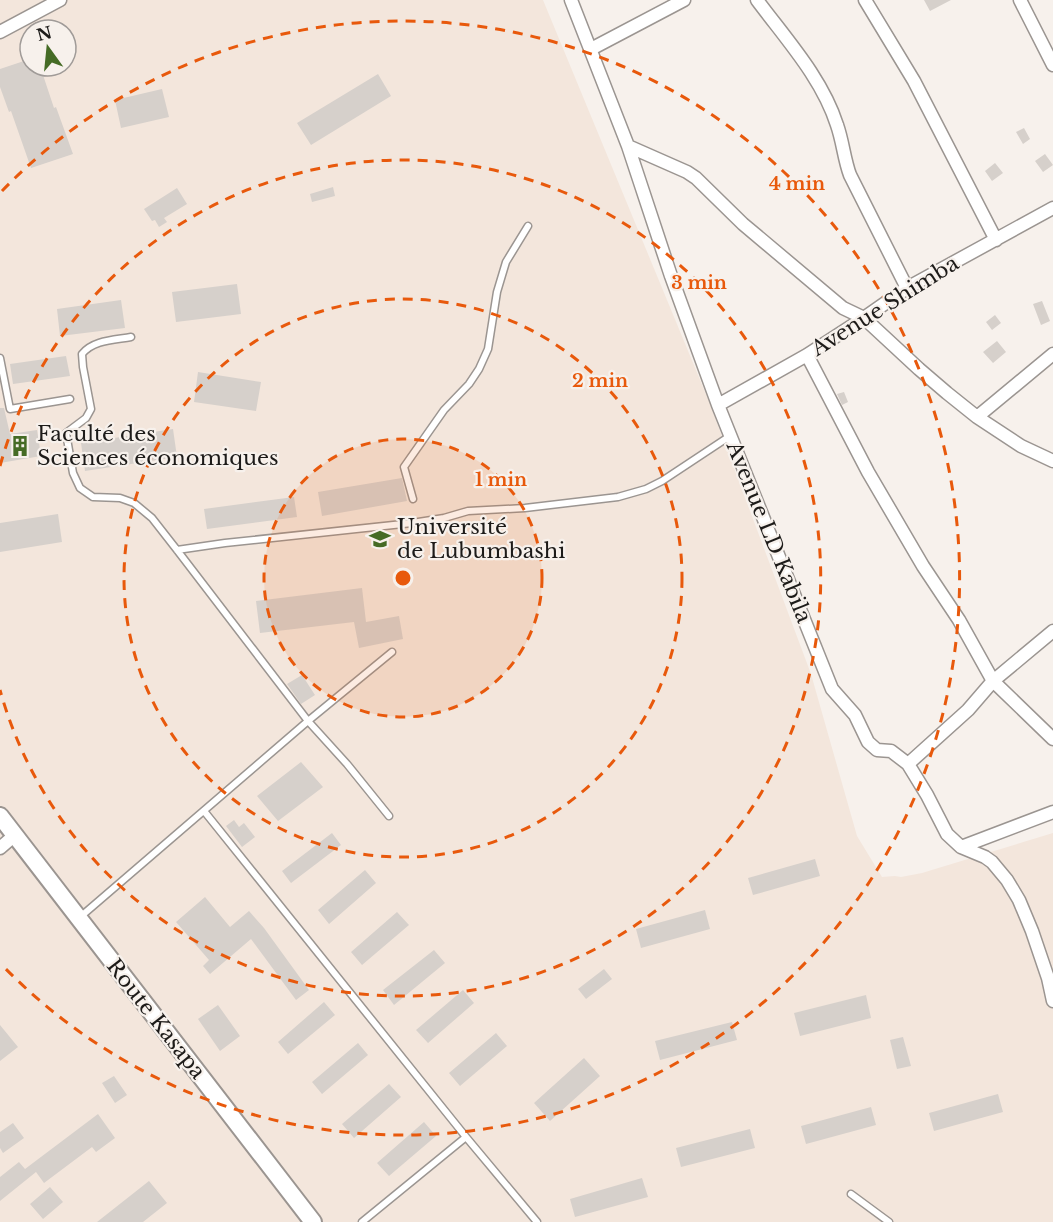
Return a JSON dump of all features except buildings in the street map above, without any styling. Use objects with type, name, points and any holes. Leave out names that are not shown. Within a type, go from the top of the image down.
[{"type":"main road","name":"Route Kasapa","points":[[0,816],[313,1222]]},
{"type":"street","points":[[0,32],[60,0]]},
{"type":"street","name":"Avenue LD Kabila","points":[[571,0],[628,146],[671,276],[718,405],[832,689],[855,715],[868,742],[877,750],[891,751],[908,764]]},
{"type":"street","points":[[591,49],[684,0]]},
{"type":"street","points":[[757,0],[820,86],[838,126],[850,175],[907,288]]},
{"type":"street","points":[[865,0],[919,91],[996,240]]},
{"type":"street","points":[[1020,0],[1053,65]]},
{"type":"street","points":[[628,146],[687,172],[704,185],[743,224],[843,308],[864,318],[919,369],[977,417],[1021,446],[1053,461]]},
{"type":"street","name":"Avenue Shimba","points":[[718,405],[807,355],[907,288],[1053,208]]},
{"type":"street","points":[[977,417],[1053,354]]},
{"type":"street","points":[[807,355],[868,472],[923,566],[959,620],[993,681],[1053,739]]},
{"type":"street","points":[[1053,631],[993,681],[968,710],[908,764],[948,834],[961,847],[992,862],[1013,890],[1032,931],[1053,1000]]},
{"type":"street","points":[[961,847],[1053,812]]},
{"type":"street","points":[[0,848],[15,835]]},
{"type":"lane","points":[[413,499],[404,467],[444,410],[469,384],[479,369],[488,349],[497,292],[506,262],[528,226]]},
{"type":"lane","points":[[131,337],[88,347],[82,354],[92,409],[86,418],[66,433],[73,473],[80,488],[93,497],[120,498],[134,503],[161,529],[308,722],[347,764],[389,816]]},
{"type":"lane","points":[[0,358],[10,409],[70,399]]},
{"type":"lane","points":[[177,550],[412,523],[444,518],[468,511],[525,508],[618,497],[646,489],[662,481],[730,436]]},
{"type":"lane","points":[[78,918],[392,652]]},
{"type":"lane","points":[[204,811],[537,1222]]},
{"type":"lane","points":[[362,1222],[466,1137]]},
{"type":"lane","points":[[851,1194],[889,1222]]},
{"type":"shaded area","name":"Université de Lubumbashi","points":[[0,0],[543,0],[710,404],[811,674],[857,836],[882,877],[901,877],[922,873],[1053,833],[1053,1222],[0,1222]]},
{"type":"place","name":"Faculté des Sciences économiques","points":[[20,446]]},
{"type":"place","name":"Université de Lubumbashi","points":[[380,539]]}]
